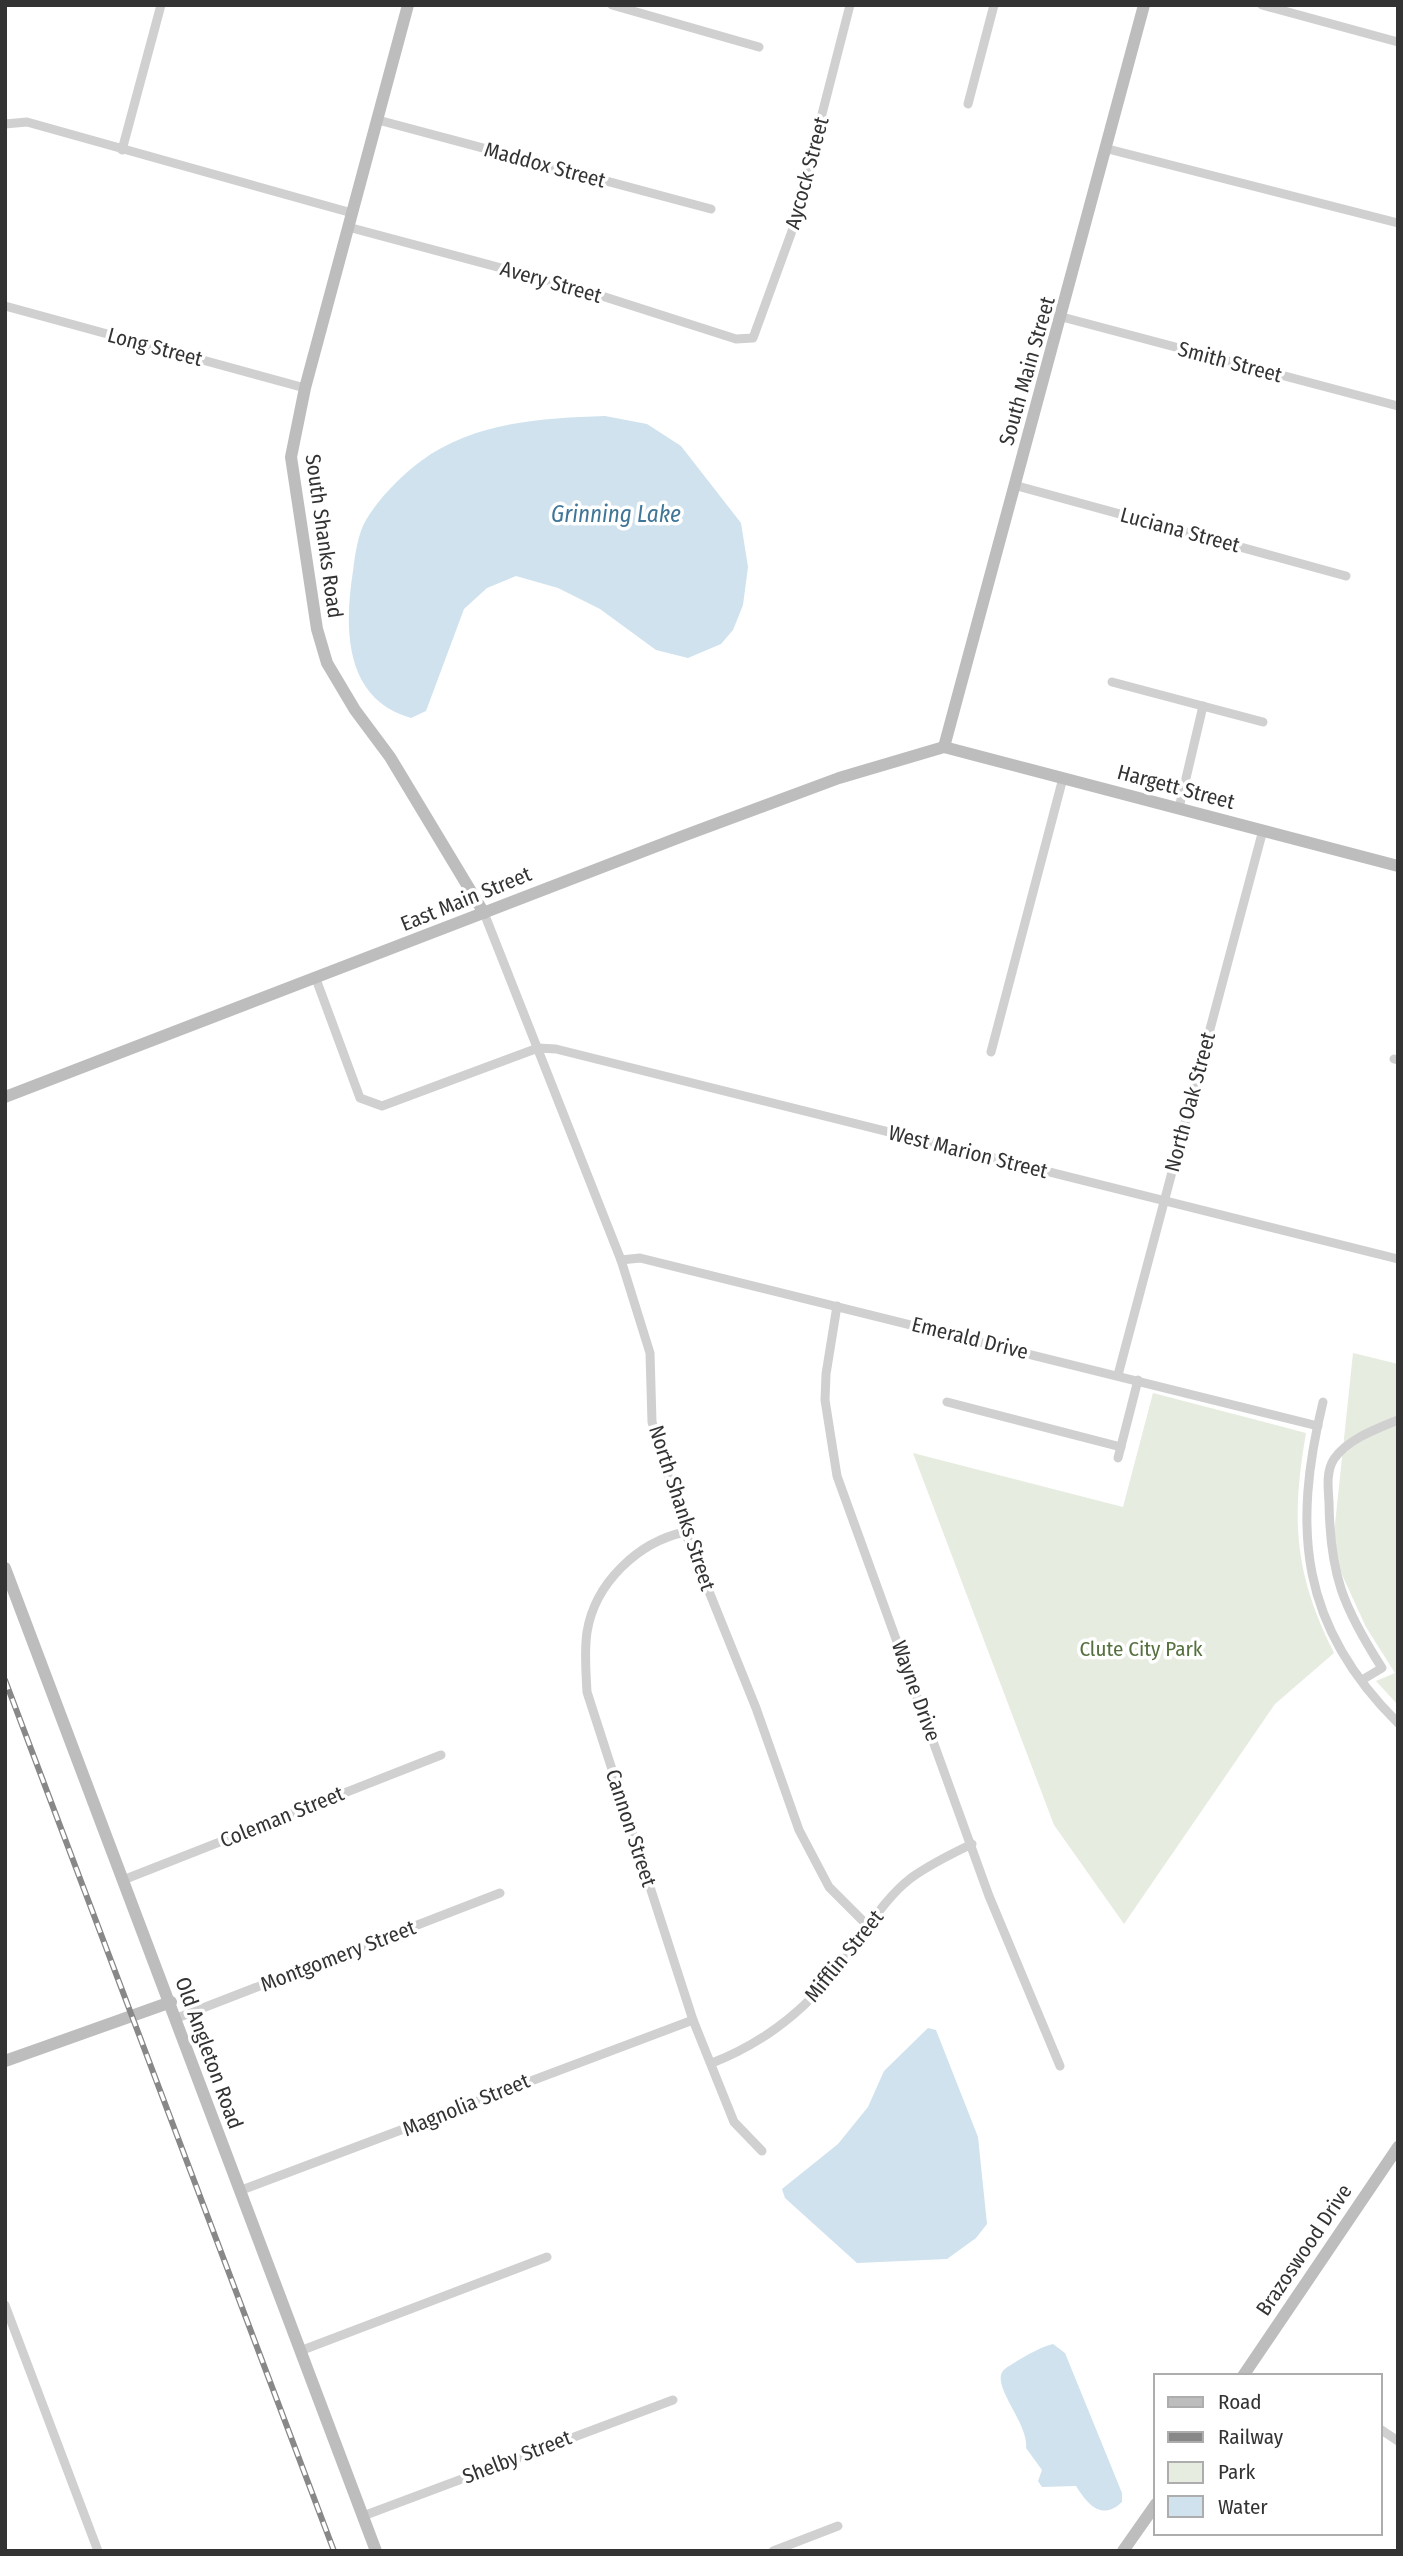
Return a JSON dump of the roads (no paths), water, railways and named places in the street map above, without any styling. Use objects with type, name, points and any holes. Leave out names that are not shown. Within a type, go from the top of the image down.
[{"type":"street","points":[[122,150],[161,5]]},
{"type":"street","name":"South Shanks Road","points":[[408,5],[305,388],[291,457],[317,629],[327,663],[355,710],[390,757],[484,914]]},
{"type":"street","points":[[612,5],[759,47]]},
{"type":"street","name":"Aycock Street","points":[[754,338],[792,231],[850,5]]},
{"type":"street","points":[[968,104],[994,5]]},
{"type":"street","name":"South Main Street","points":[[944,747],[1108,149],[1144,5]]},
{"type":"street","points":[[1262,5],[1398,43]]},
{"type":"street","name":"Maddox Street","points":[[378,120],[711,209]]},
{"type":"street","points":[[5,124],[27,122],[352,213]]},
{"type":"street","points":[[1108,149],[1398,223]]},
{"type":"street","name":"Avery Street","points":[[348,227],[580,289],[736,339],[754,338]]},
{"type":"street","name":"Long Street","points":[[5,306],[305,388]]},
{"type":"street","name":"Smith Street","points":[[1062,317],[1398,406]]},
{"type":"street","name":"Luciana Street","points":[[1014,485],[1346,576]]},
{"type":"street","points":[[1112,682],[1263,722]]},
{"type":"street","points":[[1179,808],[1203,706]]},
{"type":"street","name":"East Main Street","points":[[5,1097],[839,778],[944,747]]},
{"type":"street","name":"Hargett Street","points":[[944,747],[1398,866]]},
{"type":"street","points":[[991,1052],[1063,778]]},
{"type":"street","name":"North Oak Street","points":[[1118,1375],[1263,830]]},
{"type":"street","name":"North Shanks Street","points":[[484,914],[621,1260],[650,1353],[652,1422],[685,1532],[756,1709],[799,1830],[829,1887],[868,1926]]},
{"type":"street","points":[[316,979],[360,1098],[369,1104],[382,1106],[538,1048]]},
{"type":"street","name":"West Marion Street","points":[[538,1048],[555,1049],[1398,1259]]},
{"type":"street","name":"Emerald Drive","points":[[621,1260],[640,1258],[1318,1426]]},
{"type":"street","name":"Wayne Drive","points":[[838,1306],[826,1374],[830,1451],[837,1476],[989,1896],[1060,2066]]},
{"type":"street","points":[[1118,1458],[1138,1380]]},
{"type":"street","points":[[947,1402],[1121,1447]]},
{"type":"street","points":[[1323,1402],[1307,1492],[1306,1544],[1310,1569],[1325,1619],[1343,1654],[1398,1723]]},
{"type":"street","points":[[1362,1681],[1382,1668],[1351,1620],[1339,1586],[1329,1537],[1328,1474],[1334,1460],[1350,1445],[1369,1432],[1398,1420]]},
{"type":"street","name":"Cannon Street","points":[[685,1532],[667,1536],[645,1548],[607,1583],[595,1605],[587,1630],[587,1692],[693,2020],[734,2122],[762,2151]]},
{"type":"street","name":"Old Angleton Road","points":[[5,1568],[376,2551]]},
{"type":"street","name":"Coleman Street","points":[[123,1880],[441,1755]]},
{"type":"street","name":"Mifflin Street","points":[[712,2063],[756,2044],[797,2013],[840,1965],[868,1926],[910,1878],[972,1844]]},
{"type":"street","name":"Montgomery Street","points":[[177,2018],[500,1893]]},
{"type":"street","points":[[5,2061],[171,2002]]},
{"type":"street","name":"Magnolia Street","points":[[239,2191],[693,2020]]},
{"type":"street","name":"Brazoswood Drive","points":[[1244,2374],[1398,2147]]},
{"type":"street","points":[[300,2351],[547,2257]]},
{"type":"street","points":[[5,2305],[98,2551]]},
{"type":"street","name":"Shelby Street","points":[[363,2516],[673,2400]]},
{"type":"street","points":[[1382,2430],[1398,2441]]},
{"type":"street","points":[[1124,2551],[1154,2507]]},
{"type":"street","points":[[773,2551],[838,2526]]},
{"type":"water","name":"Grinning Lake","points":[[605,416],[647,424],[681,446],[741,523],[748,567],[743,605],[733,630],[721,644],[688,658],[656,650],[600,609],[558,588],[516,576],[487,588],[464,609],[426,711],[411,718],[389,709],[372,695],[361,678],[350,638],[350,593],[357,544],[363,525],[377,503],[421,461],[463,438],[486,430],[533,421]]},
{"type":"water","points":[[928,2028],[936,2030],[978,2137],[987,2224],[976,2238],[947,2259],[857,2263],[785,2198],[782,2189],[838,2144],[868,2107],[884,2071]]},
{"type":"water","points":[[1053,2344],[1065,2353],[1122,2493],[1122,2502],[1114,2508],[1095,2508],[1076,2486],[1042,2487],[1038,2481],[1042,2470],[1026,2448],[1022,2428],[1002,2386],[1001,2378],[1006,2368],[1034,2351]]},
{"type":"railway","points":[[5,1680],[334,2551]]},
{"type":"park label","name":"Clute City Park","points":[[1141,1649]]}]
